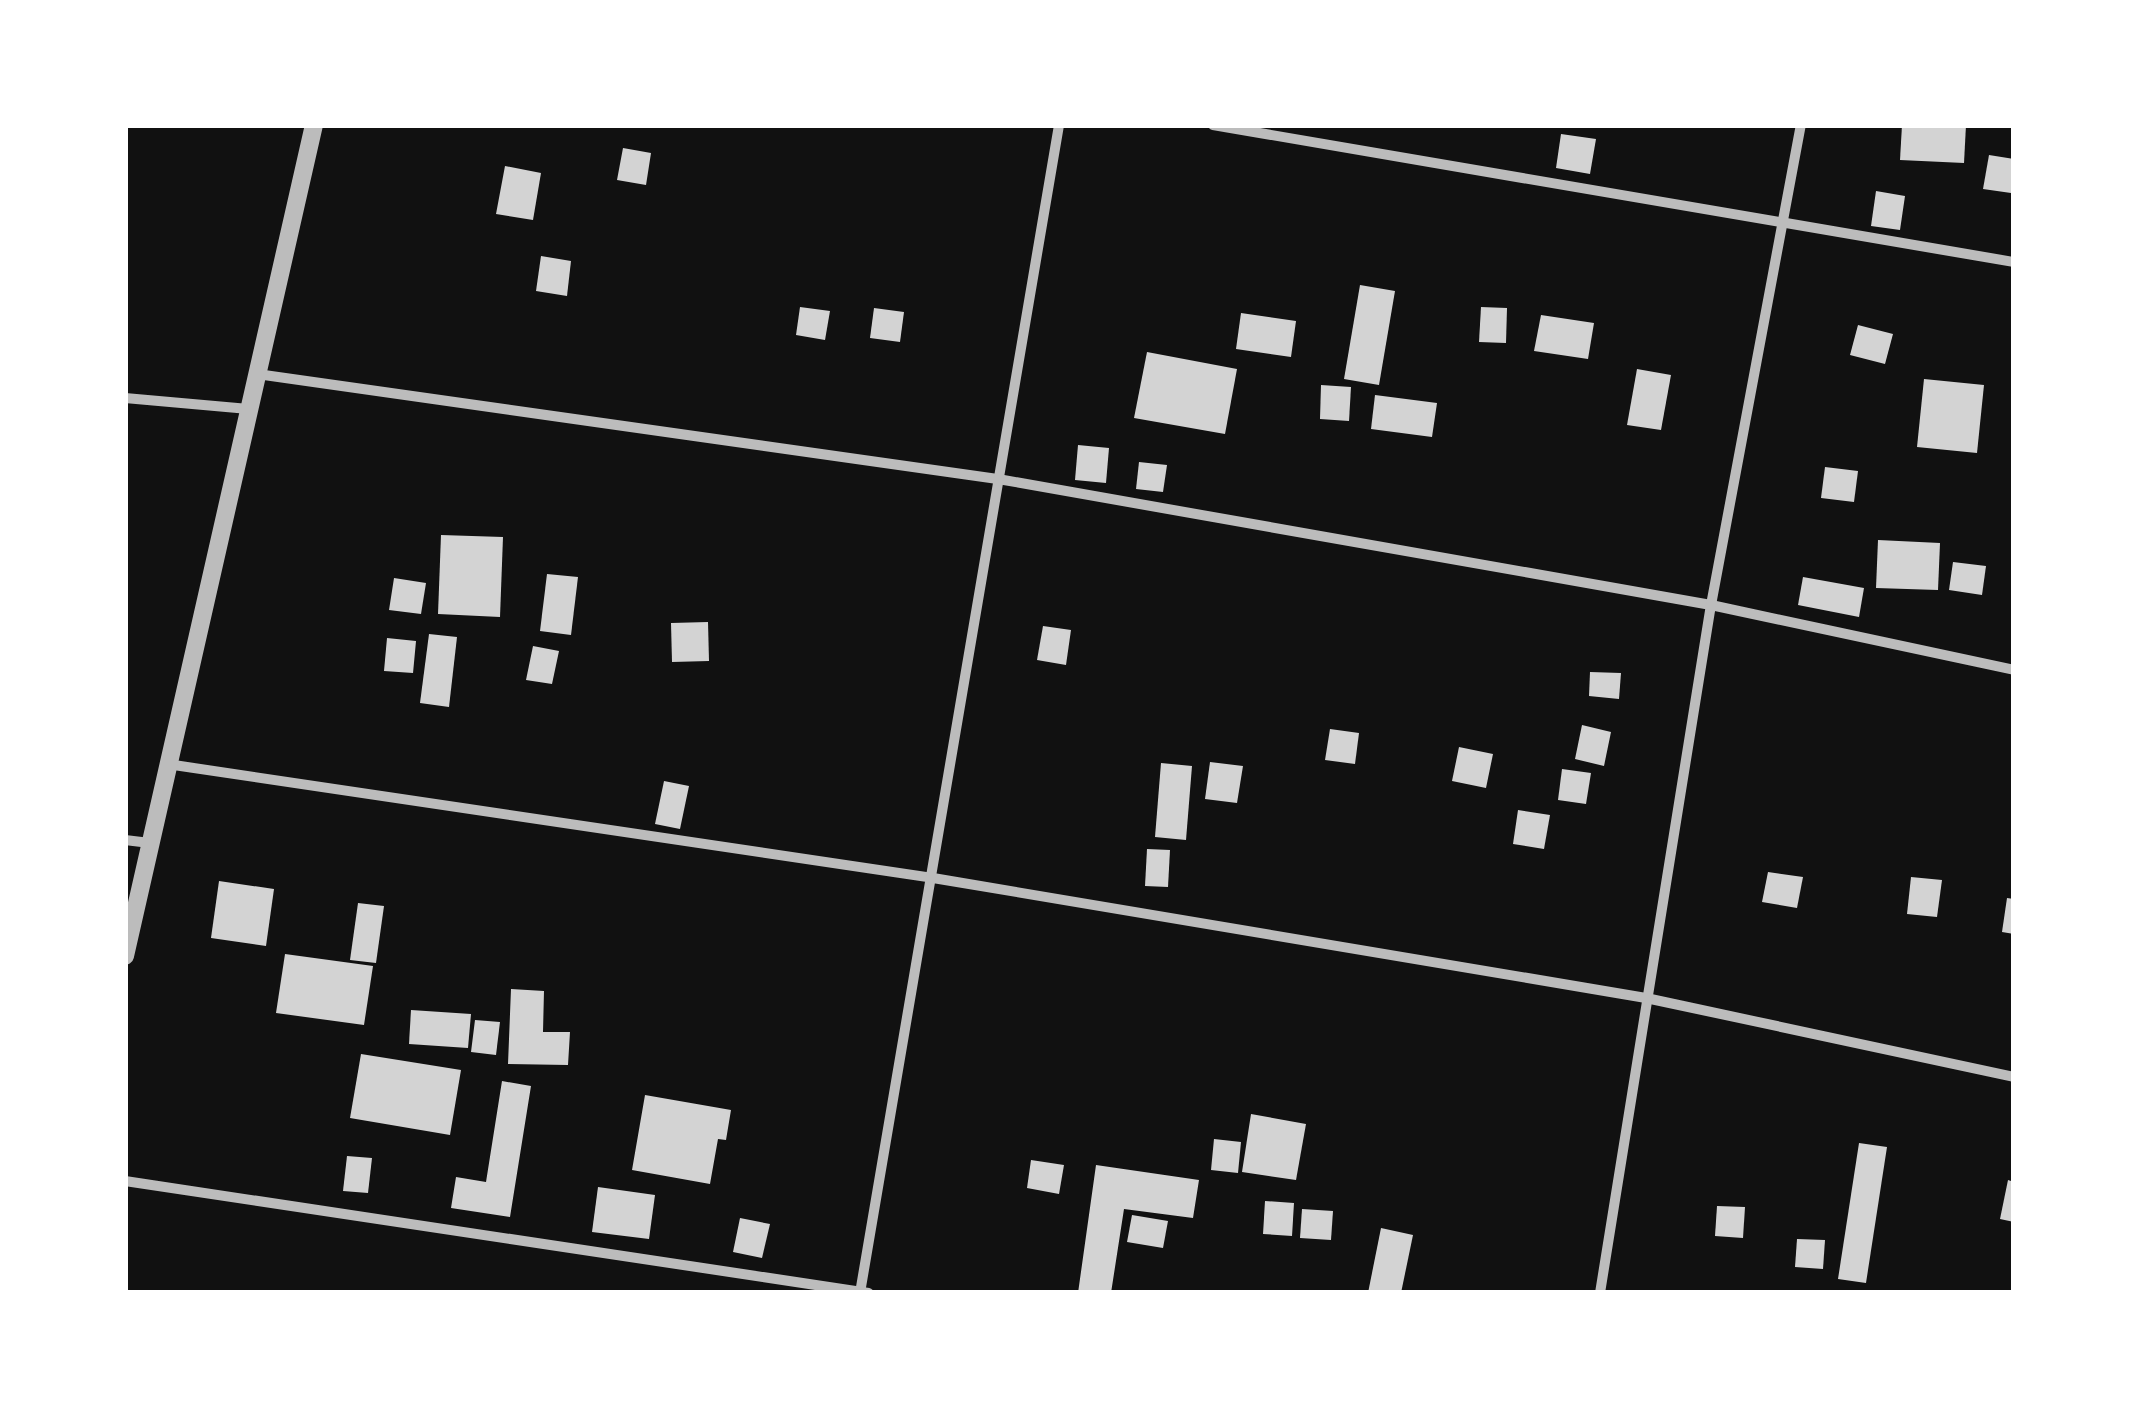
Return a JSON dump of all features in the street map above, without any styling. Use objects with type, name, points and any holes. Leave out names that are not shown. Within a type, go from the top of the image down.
[{"type":"street","points":[[125,956],[314,125]]},
{"type":"street","points":[[125,1181],[863,1293],[1059,125]]},
{"type":"street","points":[[1213,125],[2014,262]]},
{"type":"street","points":[[1600,1293],[1711,605],[1801,125]]},
{"type":"street","points":[[258,374],[998,479],[1711,605],[2014,670]]},
{"type":"street","points":[[125,398],[249,409]]},
{"type":"street","points":[[168,764],[933,878],[1646,998],[2014,1077]]},
{"type":"street","points":[[125,840],[150,843]]},
{"type":"building","points":[[1902,125],[1966,125],[1964,163],[1900,160]]},
{"type":"building","points":[[1561,134],[1596,139],[1590,174],[1556,168]]},
{"type":"building","points":[[623,148],[651,153],[646,185],[617,180]]},
{"type":"building","points":[[1989,155],[2014,159],[2011,193],[1983,189]]},
{"type":"building","points":[[505,166],[541,173],[533,220],[496,214]]},
{"type":"building","points":[[1876,191],[1905,196],[1900,230],[1871,226]]},
{"type":"building","points":[[541,256],[571,261],[567,296],[536,291]]},
{"type":"building","points":[[1360,285],[1395,291],[1379,385],[1344,379]]},
{"type":"building","points":[[800,307],[830,311],[825,340],[796,335]]},
{"type":"building","points":[[1481,307],[1507,308],[1506,343],[1479,342]]},
{"type":"building","points":[[874,308],[904,312],[900,342],[870,338]]},
{"type":"building","points":[[1241,313],[1296,321],[1291,357],[1236,349]]},
{"type":"building","points":[[1541,315],[1594,323],[1588,359],[1534,351]]},
{"type":"building","points":[[1858,325],[1893,334],[1885,364],[1850,355]]},
{"type":"building","points":[[1147,352],[1237,369],[1225,434],[1134,418]]},
{"type":"building","points":[[1637,369],[1671,375],[1661,430],[1627,425]]},
{"type":"building","points":[[1924,379],[1984,385],[1977,453],[1917,447]]},
{"type":"building","points":[[1321,385],[1351,387],[1349,421],[1320,419]]},
{"type":"building","points":[[1375,395],[1437,403],[1432,437],[1371,429]]},
{"type":"building","points":[[1078,445],[1109,448],[1106,483],[1075,480]]},
{"type":"building","points":[[1139,462],[1167,465],[1163,492],[1136,489]]},
{"type":"building","points":[[1825,467],[1858,471],[1854,502],[1821,498]]},
{"type":"building","points":[[441,535],[503,537],[500,617],[438,614]]},
{"type":"building","points":[[1878,540],[1940,543],[1938,590],[1876,588]]},
{"type":"building","points":[[1953,562],[1986,566],[1982,595],[1949,590]]},
{"type":"building","points":[[547,574],[578,577],[571,635],[540,631]]},
{"type":"building","points":[[1803,577],[1864,588],[1859,617],[1798,605]]},
{"type":"building","points":[[394,578],[426,583],[421,614],[389,610]]},
{"type":"building","points":[[708,622],[709,661],[672,662],[671,623]]},
{"type":"building","points":[[1043,626],[1071,630],[1066,665],[1037,660]]},
{"type":"building","points":[[429,634],[457,637],[449,707],[420,703]]},
{"type":"building","points":[[387,638],[416,641],[413,673],[384,671]]},
{"type":"building","points":[[533,646],[559,651],[552,684],[526,680]]},
{"type":"building","points":[[1590,672],[1621,673],[1619,699],[1589,696]]},
{"type":"building","points":[[1582,725],[1611,732],[1604,766],[1575,759]]},
{"type":"building","points":[[1330,729],[1359,733],[1355,764],[1325,760]]},
{"type":"building","points":[[1459,747],[1493,754],[1486,788],[1452,781]]},
{"type":"building","points":[[1210,762],[1243,766],[1237,803],[1205,799]]},
{"type":"building","points":[[1161,763],[1192,766],[1186,840],[1155,837]]},
{"type":"building","points":[[1562,769],[1591,773],[1586,804],[1558,800]]},
{"type":"building","points":[[664,781],[689,786],[680,829],[655,824]]},
{"type":"building","points":[[1518,810],[1550,815],[1544,849],[1513,844]]},
{"type":"building","points":[[1147,849],[1170,850],[1168,887],[1145,886]]},
{"type":"building","points":[[1768,872],[1803,877],[1797,908],[1762,902]]},
{"type":"building","points":[[1911,877],[1942,880],[1937,917],[1907,914]]},
{"type":"building","points":[[219,881],[274,889],[266,946],[211,938]]},
{"type":"building","points":[[2007,898],[2014,899],[2014,934],[2002,932]]},
{"type":"building","points":[[358,903],[384,906],[376,963],[350,960]]},
{"type":"building","points":[[285,954],[373,966],[364,1025],[276,1013]]},
{"type":"building","points":[[511,989],[544,991],[543,1032],[570,1032],[568,1065],[508,1064]]},
{"type":"building","points":[[411,1010],[471,1014],[468,1048],[409,1044]]},
{"type":"building","points":[[475,1020],[500,1022],[496,1055],[471,1052]]},
{"type":"building","points":[[361,1054],[461,1070],[450,1135],[350,1118]]},
{"type":"building","points":[[502,1081],[531,1086],[510,1217],[451,1208],[456,1177],[486,1182]]},
{"type":"building","points":[[645,1095],[731,1110],[726,1140],[718,1139],[710,1184],[632,1170]]},
{"type":"building","points":[[1251,1114],[1306,1124],[1296,1180],[1242,1172]]},
{"type":"building","points":[[1214,1139],[1241,1142],[1238,1173],[1211,1170]]},
{"type":"building","points":[[1859,1143],[1887,1147],[1866,1283],[1838,1279]]},
{"type":"building","points":[[347,1156],[372,1158],[368,1193],[343,1191]]},
{"type":"building","points":[[1031,1160],[1064,1165],[1059,1194],[1027,1188]]},
{"type":"building","points":[[1096,1165],[1199,1180],[1193,1218],[1124,1209],[1111,1293],[1078,1293]]},
{"type":"building","points":[[2008,1180],[2014,1182],[2014,1222],[2000,1219]]},
{"type":"building","points":[[598,1187],[655,1195],[649,1239],[592,1232]]},
{"type":"building","points":[[1265,1201],[1294,1203],[1292,1236],[1263,1234]]},
{"type":"building","points":[[1717,1206],[1745,1207],[1743,1238],[1715,1236]]},
{"type":"building","points":[[1302,1209],[1333,1211],[1331,1240],[1300,1238]]},
{"type":"building","points":[[1132,1215],[1168,1221],[1163,1248],[1127,1242]]},
{"type":"building","points":[[740,1218],[770,1224],[762,1258],[733,1252]]},
{"type":"building","points":[[1381,1228],[1413,1235],[1401,1293],[1368,1293]]},
{"type":"building","points":[[1797,1239],[1825,1240],[1823,1269],[1795,1267]]}]
